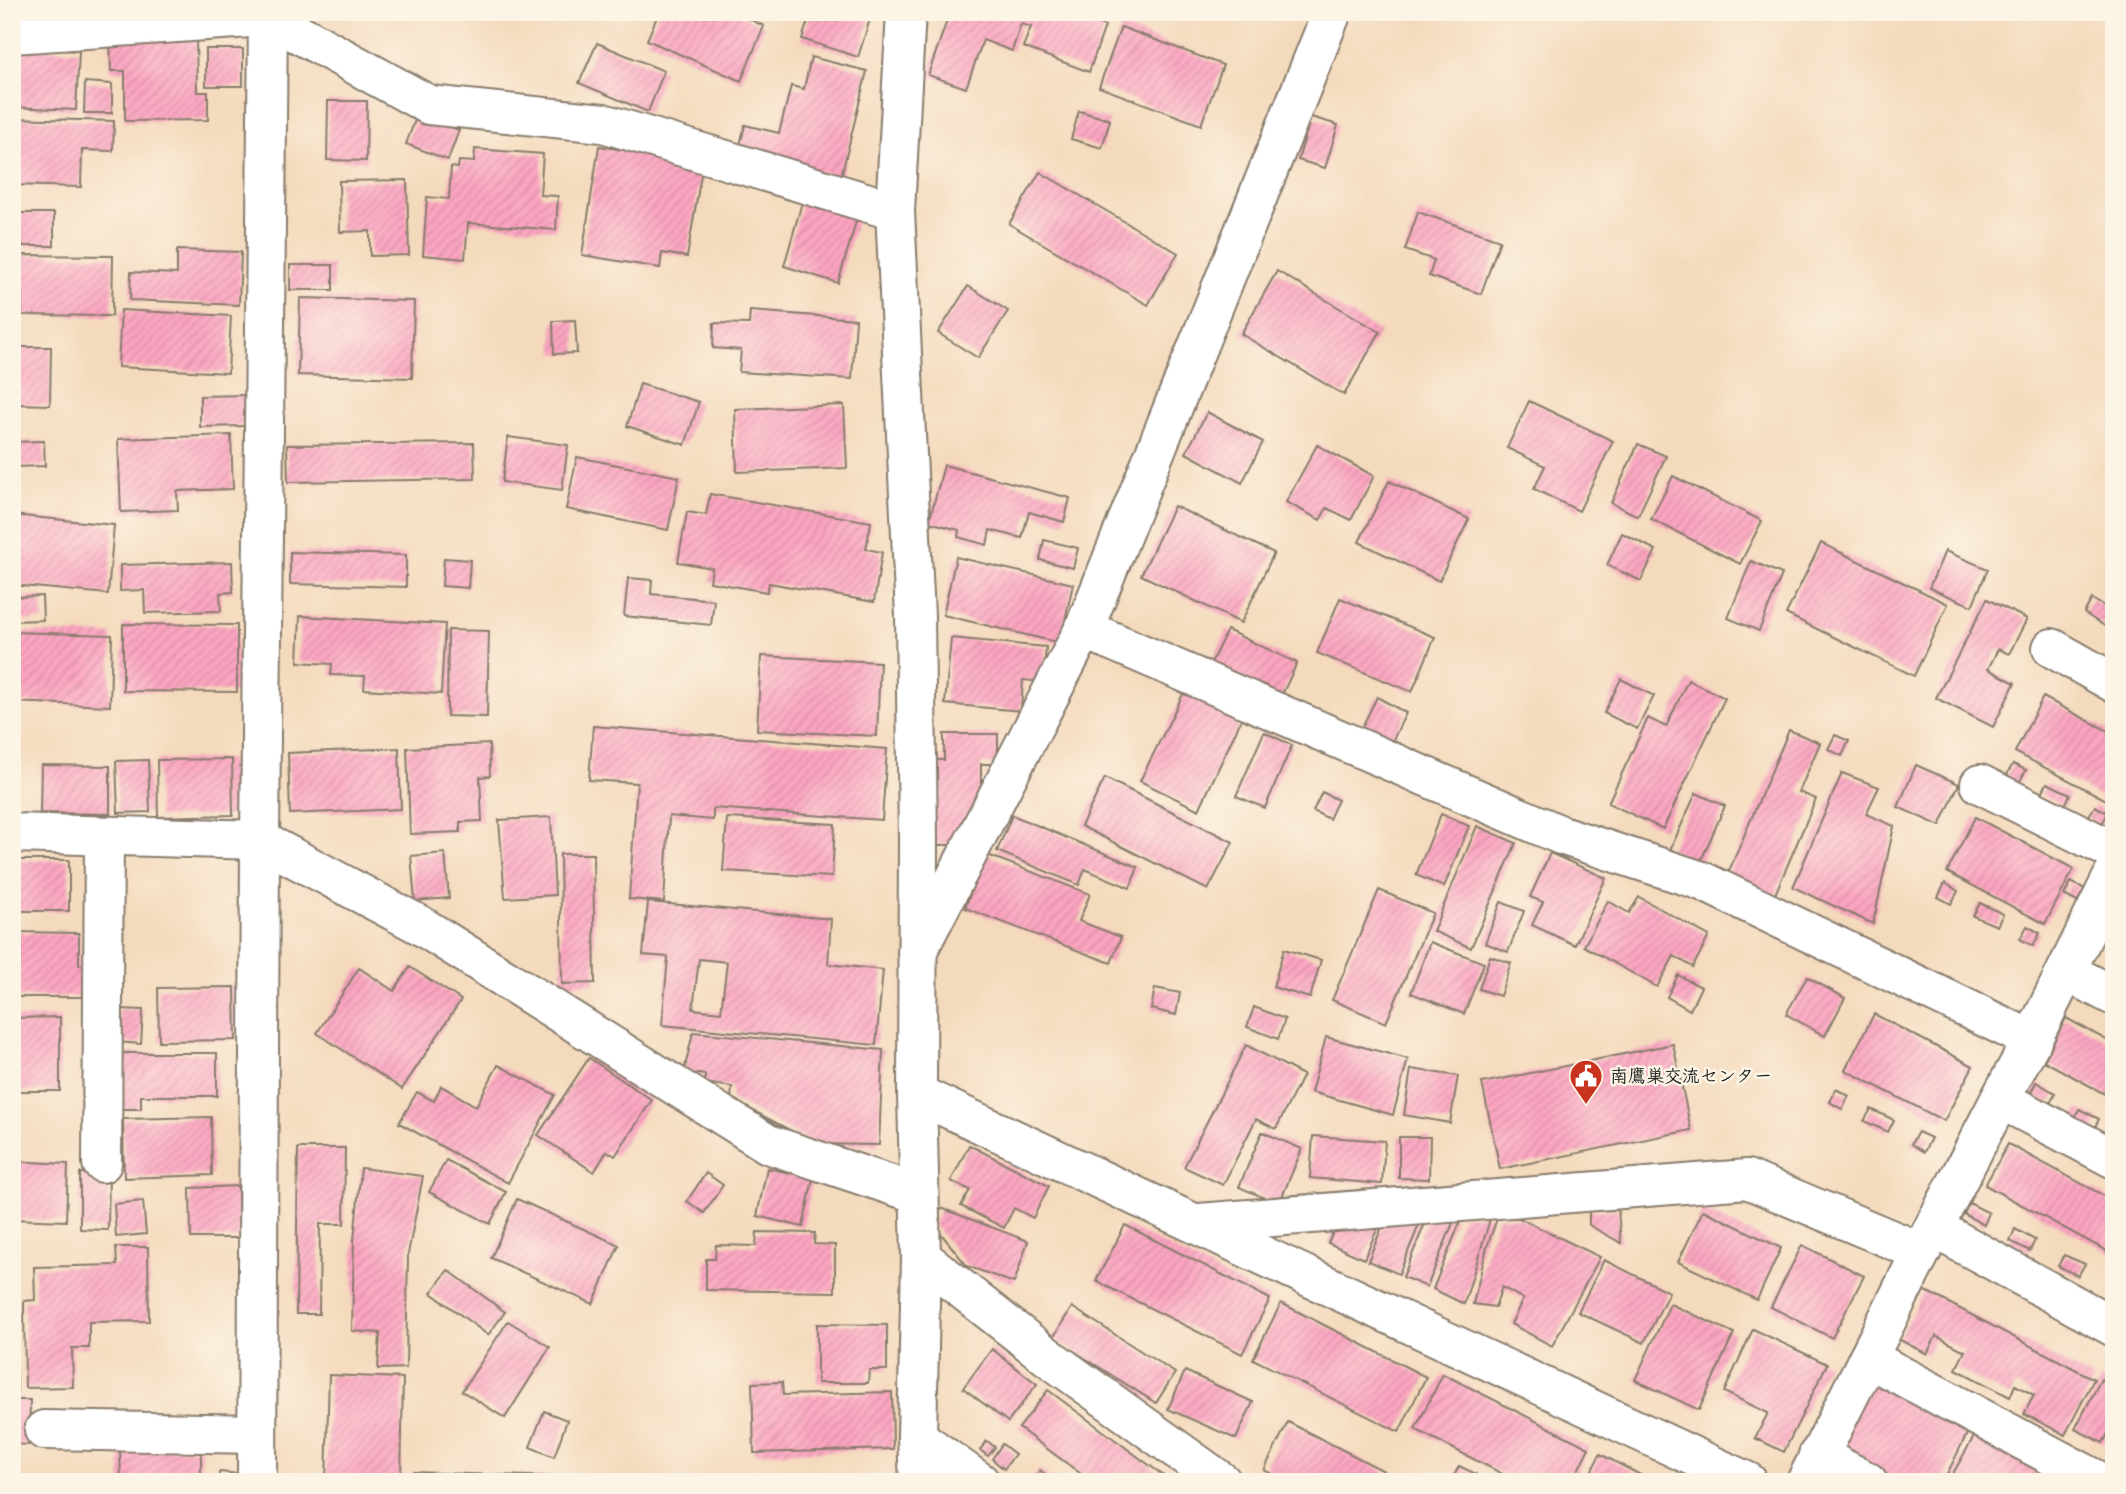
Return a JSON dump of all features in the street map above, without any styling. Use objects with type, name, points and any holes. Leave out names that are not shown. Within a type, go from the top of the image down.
[{"type":"street","points":[[906,12],[895,211],[915,615],[919,1482]]},
{"type":"street","points":[[917,952],[1084,629],[1332,12]]},
{"type":"street","points":[[12,34],[269,15],[429,105],[603,123],[895,211]]},
{"type":"street","points":[[257,1482],[260,839],[269,15]]},
{"type":"street","points":[[1084,629],[1561,835],[1702,881],[2032,1040]]},
{"type":"street","points":[[2052,648],[2114,682]]},
{"type":"street","points":[[1980,784],[2114,851]]},
{"type":"street","points":[[12,834],[260,839],[420,925],[768,1144],[918,1194]]},
{"type":"street","points":[[102,1163],[104,835]]},
{"type":"street","points":[[1868,1482],[1812,1468],[2032,1040],[2114,874]]},
{"type":"street","points":[[2067,971],[2114,996]]},
{"type":"street","points":[[916,1094],[1748,1482]]},
{"type":"street","points":[[2000,1099],[2114,1159]]},
{"type":"street","points":[[1197,1223],[1747,1179],[1927,1240],[2114,1327]]},
{"type":"street","points":[[920,1256],[1048,1357],[1222,1482]]},
{"type":"street","points":[[1868,1358],[2101,1482]]},
{"type":"street","points":[[44,1430],[257,1434]]},
{"type":"street","points":[[917,1437],[980,1482]]},
{"type":"building","points":[[659,12],[734,12],[764,26],[741,81],[647,40]]},
{"type":"building","points":[[811,12],[872,13],[858,57],[802,39]]},
{"type":"building","points":[[950,12],[1066,12],[1105,26],[1089,72],[1023,47],[1031,27],[1021,24],[1012,51],[983,40],[966,88],[928,75]]},
{"type":"building","points":[[1121,27],[1223,65],[1201,125],[1099,87]]},
{"type":"building","points":[[196,35],[197,92],[208,92],[208,120],[125,121],[125,71],[111,71],[110,36]]},
{"type":"building","points":[[597,43],[664,71],[648,112],[579,83]]},
{"type":"building","points":[[12,47],[79,51],[76,110],[12,107]]},
{"type":"building","points":[[206,49],[243,49],[243,86],[206,86]]},
{"type":"building","points":[[811,57],[867,71],[841,177],[738,153],[745,125],[779,133],[791,86],[804,89]]},
{"type":"building","points":[[85,82],[112,84],[112,113],[84,113]]},
{"type":"building","points":[[328,101],[367,101],[366,161],[327,160]]},
{"type":"building","points":[[1079,111],[1110,120],[1102,148],[1071,139]]},
{"type":"building","points":[[417,115],[459,130],[448,160],[406,144]]},
{"type":"building","points":[[1311,117],[1338,125],[1325,168],[1298,160]]},
{"type":"building","points":[[12,118],[114,121],[113,151],[82,150],[81,187],[12,185]]},
{"type":"building","points":[[599,146],[703,163],[687,257],[662,253],[660,268],[582,255]]},
{"type":"building","points":[[475,149],[543,154],[540,195],[558,196],[556,230],[468,223],[465,259],[423,255],[427,197],[449,199],[451,167],[458,168],[459,161],[474,162]]},
{"type":"building","points":[[1040,172],[1178,253],[1148,305],[1009,224]]},
{"type":"building","points":[[407,180],[409,255],[370,256],[370,231],[340,232],[339,181]]},
{"type":"building","points":[[803,199],[858,215],[838,283],[784,266]]},
{"type":"building","points":[[1418,212],[1500,240],[1481,294],[1429,276],[1434,260],[1405,250]]},
{"type":"building","points":[[12,213],[54,213],[54,246],[12,246]]},
{"type":"building","points":[[177,250],[241,252],[239,305],[130,300],[131,272],[177,274]]},
{"type":"building","points":[[19,255],[113,256],[112,316],[22,315],[22,294],[12,294],[12,267],[19,267]]},
{"type":"building","points":[[290,265],[333,265],[333,290],[290,290]]},
{"type":"building","points":[[1277,271],[1380,332],[1344,395],[1241,334]]},
{"type":"building","points":[[968,286],[1008,311],[978,358],[938,333]]},
{"type":"building","points":[[300,298],[414,301],[412,378],[298,375]]},
{"type":"building","points":[[121,310],[231,316],[228,373],[118,367]]},
{"type":"building","points":[[750,311],[856,319],[852,379],[739,372],[741,350],[713,348],[714,323],[749,324]]},
{"type":"building","points":[[575,320],[577,353],[554,354],[553,321]]},
{"type":"building","points":[[12,347],[51,347],[50,405],[12,404]]},
{"type":"building","points":[[640,384],[699,402],[685,445],[627,426]]},
{"type":"building","points":[[246,395],[247,426],[200,427],[200,396]]},
{"type":"building","points":[[1529,401],[1613,441],[1579,511],[1534,489],[1545,466],[1507,448]]},
{"type":"building","points":[[844,405],[847,468],[737,472],[735,409]]},
{"type":"building","points":[[1207,412],[1263,442],[1242,483],[1186,453]]},
{"type":"building","points":[[231,435],[233,489],[177,491],[178,510],[121,512],[118,439]]},
{"type":"building","points":[[508,437],[568,445],[562,490],[502,482]]},
{"type":"building","points":[[44,441],[45,466],[12,467],[12,442]]},
{"type":"building","points":[[474,443],[475,479],[288,482],[287,445]]},
{"type":"building","points":[[1638,444],[1666,456],[1638,516],[1611,503]]},
{"type":"building","points":[[1317,445],[1374,476],[1351,520],[1327,508],[1320,520],[1286,502]]},
{"type":"building","points":[[577,457],[679,477],[668,530],[566,509]]},
{"type":"building","points":[[944,465],[1070,498],[1064,522],[1029,512],[1022,538],[990,530],[987,545],[958,537],[959,530],[929,522]]},
{"type":"building","points":[[1673,476],[1762,521],[1740,564],[1651,519]]},
{"type":"building","points":[[1389,481],[1469,519],[1439,581],[1359,542]]},
{"type":"building","points":[[710,494],[871,522],[866,549],[882,552],[874,602],[769,583],[767,592],[710,582],[712,568],[678,562],[687,512],[706,515]]},
{"type":"building","points":[[1174,506],[1274,553],[1241,623],[1141,575]]},
{"type":"building","points":[[12,515],[114,525],[108,594],[12,585]]},
{"type":"building","points":[[1622,533],[1656,550],[1641,581],[1607,565]]},
{"type":"building","points":[[1044,540],[1078,548],[1073,568],[1040,560]]},
{"type":"building","points":[[1821,543],[1948,604],[1914,676],[1786,614]]},
{"type":"building","points":[[1945,551],[1988,569],[1972,606],[1929,588]]},
{"type":"building","points":[[290,552],[406,555],[406,587],[290,584]]},
{"type":"building","points":[[956,557],[1073,584],[1060,643],[943,615]]},
{"type":"building","points":[[444,558],[470,560],[468,588],[442,586]]},
{"type":"building","points":[[1751,561],[1782,574],[1759,631],[1728,618]]},
{"type":"building","points":[[232,562],[233,592],[220,593],[221,611],[145,613],[144,590],[120,591],[120,565]]},
{"type":"building","points":[[628,578],[652,580],[651,594],[714,600],[711,625],[624,616]]},
{"type":"building","points":[[42,596],[43,620],[12,621],[12,597]]},
{"type":"building","points":[[1340,598],[1435,637],[1412,692],[1317,653]]},
{"type":"building","points":[[1987,599],[2027,619],[2009,654],[1998,649],[1988,669],[2015,683],[1993,727],[1936,698]]},
{"type":"building","points":[[2092,599],[2114,612],[2114,632],[2084,613]]},
{"type":"building","points":[[300,616],[445,624],[441,694],[364,689],[365,676],[331,675],[332,664],[298,662]]},
{"type":"building","points":[[123,624],[237,625],[237,692],[123,691]]},
{"type":"building","points":[[448,630],[489,631],[487,717],[447,716]]},
{"type":"building","points":[[1227,630],[1297,663],[1279,701],[1209,667]]},
{"type":"building","points":[[12,632],[112,635],[110,706],[12,702]]},
{"type":"building","points":[[951,638],[1046,647],[1043,682],[1023,680],[1021,711],[945,704]]},
{"type":"building","points":[[761,656],[880,662],[877,736],[757,730]]},
{"type":"building","points":[[1621,679],[1654,696],[1637,729],[1604,713]]},
{"type":"building","points":[[1688,680],[1725,698],[1663,829],[1608,803],[1648,718],[1666,727]]},
{"type":"building","points":[[1185,690],[1242,718],[1199,810],[1140,781]]},
{"type":"building","points":[[1377,697],[1406,713],[1390,746],[1360,731]]},
{"type":"building","points":[[2043,697],[2114,734],[2114,804],[2015,752]]},
{"type":"building","points":[[593,726],[887,749],[882,820],[713,808],[713,820],[669,816],[664,902],[629,899],[637,783],[589,780]]},
{"type":"building","points":[[1789,730],[1820,743],[1799,792],[1816,799],[1773,899],[1726,878]]},
{"type":"building","points":[[1264,732],[1292,745],[1265,808],[1236,796]]},
{"type":"building","points":[[944,734],[998,734],[998,764],[981,764],[981,798],[957,845],[928,845],[928,760],[944,760]]},
{"type":"building","points":[[1835,735],[1849,741],[1842,756],[1828,749]]},
{"type":"building","points":[[489,744],[490,776],[480,777],[482,821],[460,822],[460,832],[410,834],[407,748]]},
{"type":"building","points":[[399,748],[401,809],[290,814],[288,753]]},
{"type":"building","points":[[232,759],[233,815],[158,817],[157,760]]},
{"type":"building","points":[[148,760],[150,812],[118,813],[116,761]]},
{"type":"building","points":[[2013,764],[2026,770],[2019,783],[2006,776]]},
{"type":"building","points":[[41,765],[110,766],[110,814],[40,813]]},
{"type":"building","points":[[1916,765],[1959,784],[1940,826],[1898,807]]},
{"type":"building","points":[[1842,773],[1879,787],[1866,814],[1894,826],[1873,924],[1793,887]]},
{"type":"building","points":[[1105,778],[1233,842],[1208,890],[1081,826]]},
{"type":"building","points":[[2047,783],[2070,794],[2065,806],[2041,795]]},
{"type":"building","points":[[1322,792],[1338,800],[1329,819],[1313,811]]},
{"type":"building","points":[[1696,793],[1725,806],[1700,863],[1670,850]]},
{"type":"building","points":[[2095,806],[2108,813],[2101,826],[2087,819]]},
{"type":"building","points":[[1441,814],[1469,826],[1444,887],[1416,875]]},
{"type":"building","points":[[1012,815],[1138,867],[1130,888],[1085,869],[1079,885],[997,851]]},
{"type":"building","points":[[551,817],[555,895],[505,898],[499,820]]},
{"type":"building","points":[[1975,817],[2074,869],[2045,924],[1947,872]]},
{"type":"building","points":[[727,818],[835,824],[832,877],[723,871]]},
{"type":"building","points":[[1477,826],[1516,843],[1471,948],[1433,931]]},
{"type":"building","points":[[445,853],[449,898],[415,901],[411,856]]},
{"type":"building","points":[[1550,853],[1606,878],[1575,945],[1532,925],[1543,902],[1530,897]]},
{"type":"building","points":[[560,854],[593,854],[595,983],[562,984]]},
{"type":"building","points":[[985,854],[1090,894],[1079,921],[1121,937],[1111,963],[965,908]]},
{"type":"building","points":[[12,860],[69,860],[69,911],[12,911]]},
{"type":"building","points":[[2071,882],[2085,889],[2077,902],[2064,895]]},
{"type":"building","points":[[1945,883],[1958,891],[1951,904],[1938,897]]},
{"type":"building","points":[[1379,890],[1433,913],[1386,1023],[1332,1000]]},
{"type":"building","points":[[1639,897],[1709,936],[1693,967],[1674,956],[1657,987],[1584,946],[1608,901],[1629,913]]},
{"type":"building","points":[[648,902],[831,919],[828,964],[883,970],[876,1045],[662,1025],[668,957],[643,955]],"holes":[[[699,959],[727,962],[721,1012],[693,1009]]]},
{"type":"building","points":[[1501,902],[1524,911],[1508,952],[1485,943]]},
{"type":"building","points":[[1980,903],[2003,914],[1997,926],[1973,916]]},
{"type":"building","points":[[2027,926],[2040,933],[2033,946],[2020,939]]},
{"type":"building","points":[[12,932],[79,933],[79,965],[90,965],[90,997],[12,997]]},
{"type":"building","points":[[1430,942],[1484,963],[1464,1014],[1411,993]]},
{"type":"building","points":[[2114,942],[2114,959],[2107,955]]},
{"type":"building","points":[[1284,949],[1321,960],[1310,998],[1273,987]]},
{"type":"building","points":[[1490,956],[1511,963],[1500,996],[1479,989]]},
{"type":"building","points":[[410,967],[461,1000],[402,1089],[317,1033],[359,968],[394,991]]},
{"type":"building","points":[[1678,975],[1701,987],[1690,1010],[1667,997]]},
{"type":"building","points":[[1807,977],[1845,998],[1825,1036],[1786,1014]]},
{"type":"building","points":[[235,987],[236,1040],[159,1041],[158,988]]},
{"type":"building","points":[[1155,988],[1180,993],[1176,1015],[1151,1009]]},
{"type":"building","points":[[1254,1007],[1285,1019],[1278,1039],[1247,1027]]},
{"type":"building","points":[[119,1009],[143,1010],[141,1044],[117,1042]]},
{"type":"building","points":[[1874,1014],[1973,1066],[1944,1121],[1845,1070]]},
{"type":"building","points":[[60,1017],[60,1091],[12,1091],[12,1018]]},
{"type":"building","points":[[2066,1018],[2114,1044],[2114,1099],[2044,1061]]},
{"type":"building","points":[[693,1032],[883,1050],[879,1145],[816,1144],[731,1099],[732,1087],[705,1083],[705,1075],[684,1072]]},
{"type":"building","points":[[1326,1037],[1408,1059],[1393,1115],[1311,1092]]},
{"type":"building","name":"南鷹巣交流センター","points":[[1673,1044],[1691,1130],[1500,1169],[1482,1083]]},
{"type":"building","points":[[1246,1045],[1303,1075],[1276,1129],[1256,1119],[1223,1185],[1184,1167]]},
{"type":"building","points":[[117,1053],[217,1053],[217,1096],[141,1096],[141,1109],[117,1109]]},
{"type":"building","points":[[589,1058],[652,1100],[615,1156],[607,1151],[594,1172],[538,1135]]},
{"type":"building","points":[[498,1065],[555,1095],[508,1183],[399,1123],[417,1092],[434,1101],[441,1086],[476,1106]]},
{"type":"building","points":[[1411,1069],[1458,1076],[1450,1123],[1404,1115]]},
{"type":"building","points":[[2036,1082],[2055,1093],[2050,1104],[2030,1094]]},
{"type":"building","points":[[1836,1089],[1849,1096],[1842,1109],[1830,1102]]},
{"type":"building","points":[[1871,1109],[1894,1120],[1888,1132],[1864,1121]]},
{"type":"building","points":[[2079,1109],[2099,1119],[2093,1131],[2073,1120]]},
{"type":"building","points":[[211,1117],[212,1175],[124,1178],[123,1119]]},
{"type":"building","points":[[1262,1132],[1302,1149],[1279,1204],[1239,1187]]},
{"type":"building","points":[[1918,1132],[1931,1138],[1924,1152],[1911,1144]]},
{"type":"building","points":[[1313,1136],[1385,1141],[1382,1184],[1310,1178]]},
{"type":"building","points":[[1399,1137],[1430,1137],[1429,1179],[1399,1178]]},
{"type":"building","points":[[2008,1144],[2114,1201],[2114,1255],[1985,1185]]},
{"type":"building","points":[[969,1145],[1049,1186],[1033,1218],[1014,1208],[1004,1228],[961,1206],[970,1190],[951,1181]]},
{"type":"building","points":[[298,1148],[345,1148],[344,1224],[320,1224],[319,1314],[296,1314]]},
{"type":"building","points":[[446,1160],[506,1192],[490,1224],[429,1192]]},
{"type":"building","points":[[12,1161],[68,1164],[66,1221],[12,1219]]},
{"type":"building","points":[[361,1168],[423,1176],[408,1254],[406,1368],[378,1369],[380,1333],[352,1331],[354,1240]]},
{"type":"building","points":[[767,1168],[813,1178],[803,1227],[757,1216]]},
{"type":"building","points":[[80,1173],[109,1174],[108,1230],[80,1229]]},
{"type":"building","points":[[706,1173],[723,1185],[704,1213],[687,1201]]},
{"type":"building","points":[[238,1186],[239,1238],[191,1238],[190,1188]]},
{"type":"building","points":[[517,1199],[619,1245],[593,1304],[491,1258]]},
{"type":"building","points":[[143,1201],[146,1234],[116,1237],[114,1204]]},
{"type":"building","points":[[1969,1203],[1989,1213],[1984,1225],[1964,1214]]},
{"type":"building","points":[[941,1208],[1028,1241],[1014,1283],[967,1266],[934,1225]]},
{"type":"building","points":[[1618,1210],[1621,1243],[1589,1225],[1589,1211]]},
{"type":"building","points":[[1703,1210],[1781,1248],[1757,1300],[1678,1262]]},
{"type":"building","points":[[1463,1215],[1491,1216],[1464,1304],[1433,1289]]},
{"type":"building","points":[[1498,1216],[1519,1218],[1600,1257],[1552,1346],[1511,1324],[1523,1299],[1502,1287],[1495,1307],[1473,1304],[1487,1247]]},
{"type":"building","points":[[1455,1218],[1427,1287],[1403,1277],[1426,1221]]},
{"type":"building","points":[[1421,1220],[1399,1274],[1368,1261],[1384,1222]]},
{"type":"building","points":[[1380,1223],[1364,1259],[1328,1243],[1336,1226]]},
{"type":"building","points":[[1125,1225],[1270,1299],[1242,1354],[1096,1281]]},
{"type":"building","points":[[2015,1229],[2035,1240],[2030,1251],[2010,1241]]},
{"type":"building","points":[[757,1232],[815,1233],[814,1244],[835,1245],[835,1292],[706,1290],[706,1259],[715,1259],[716,1245],[756,1246]]},
{"type":"building","points":[[1802,1245],[1864,1276],[1832,1338],[1771,1307]]},
{"type":"building","points":[[116,1247],[148,1247],[149,1321],[89,1322],[89,1348],[72,1348],[73,1387],[25,1388],[24,1301],[35,1300],[34,1267],[117,1265]]},
{"type":"building","points":[[2064,1255],[2085,1264],[2078,1276],[2058,1266]]},
{"type":"building","points":[[1604,1260],[1669,1292],[1644,1343],[1578,1312]]},
{"type":"building","points":[[448,1270],[505,1312],[488,1335],[431,1293]]},
{"type":"building","points":[[1924,1290],[2094,1379],[2065,1435],[2024,1414],[2034,1395],[2015,1385],[2010,1397],[1956,1369],[1965,1351],[1936,1336],[1927,1354],[1898,1339]]},
{"type":"building","points":[[1281,1303],[1426,1377],[1399,1432],[1253,1359]]},
{"type":"building","points":[[1670,1304],[1734,1333],[1699,1410],[1635,1380]]},
{"type":"building","points":[[1072,1307],[1175,1373],[1156,1403],[1053,1338]]},
{"type":"building","points":[[508,1321],[550,1347],[505,1418],[462,1391]]},
{"type":"building","points":[[817,1324],[887,1325],[887,1370],[869,1370],[868,1383],[817,1383]]},
{"type":"building","points":[[1753,1329],[1827,1364],[1784,1452],[1755,1438],[1768,1413],[1724,1392]]},
{"type":"building","points":[[992,1349],[1037,1384],[1008,1422],[963,1388]]},
{"type":"building","points":[[1185,1371],[1253,1402],[1236,1439],[1168,1409]]},
{"type":"building","points":[[12,1374],[17,1375],[17,1400],[30,1400],[29,1445],[12,1444]]},
{"type":"building","points":[[1443,1374],[1589,1448],[1572,1482],[1518,1482],[1415,1429]]},
{"type":"building","points":[[329,1375],[403,1378],[401,1482],[326,1482]]},
{"type":"building","points":[[1868,1375],[1970,1428],[1943,1482],[1887,1482],[1837,1456]]},
{"type":"building","points":[[2101,1379],[2114,1386],[2114,1426],[2103,1443],[2075,1429]]},
{"type":"building","points":[[782,1382],[783,1395],[892,1392],[893,1449],[754,1453],[752,1383]]},
{"type":"building","points":[[1048,1390],[1172,1482],[1092,1482],[1019,1428]]},
{"type":"building","points":[[544,1411],[567,1420],[554,1457],[530,1447]]},
{"type":"building","points":[[1288,1422],[1384,1471],[1378,1482],[1288,1482],[1264,1470]]},
{"type":"building","points":[[1976,1433],[2042,1471],[2036,1482],[1948,1482]]},
{"type":"building","points":[[987,1441],[995,1447],[988,1456],[980,1450]]},
{"type":"building","points":[[1002,1444],[1015,1454],[1004,1469],[992,1459]]},
{"type":"building","points":[[201,1448],[201,1482],[121,1482],[120,1450]]},
{"type":"building","points":[[1600,1454],[1654,1482],[1586,1482]]},
{"type":"building","points":[[1459,1466],[1476,1474],[1472,1482],[1451,1482]]},
{"type":"building","points":[[1040,1470],[1054,1482],[1031,1482]]},
{"type":"building","points":[[219,1472],[239,1474],[239,1482],[219,1482]]},
{"type":"building","points":[[414,1472],[555,1477],[555,1482],[414,1482]]},
{"type":"building","points":[[561,1477],[578,1478],[578,1482],[561,1482]]},
{"type":"place","name":"南鷹巣交流センター","points":[[1586,1106]]}]
